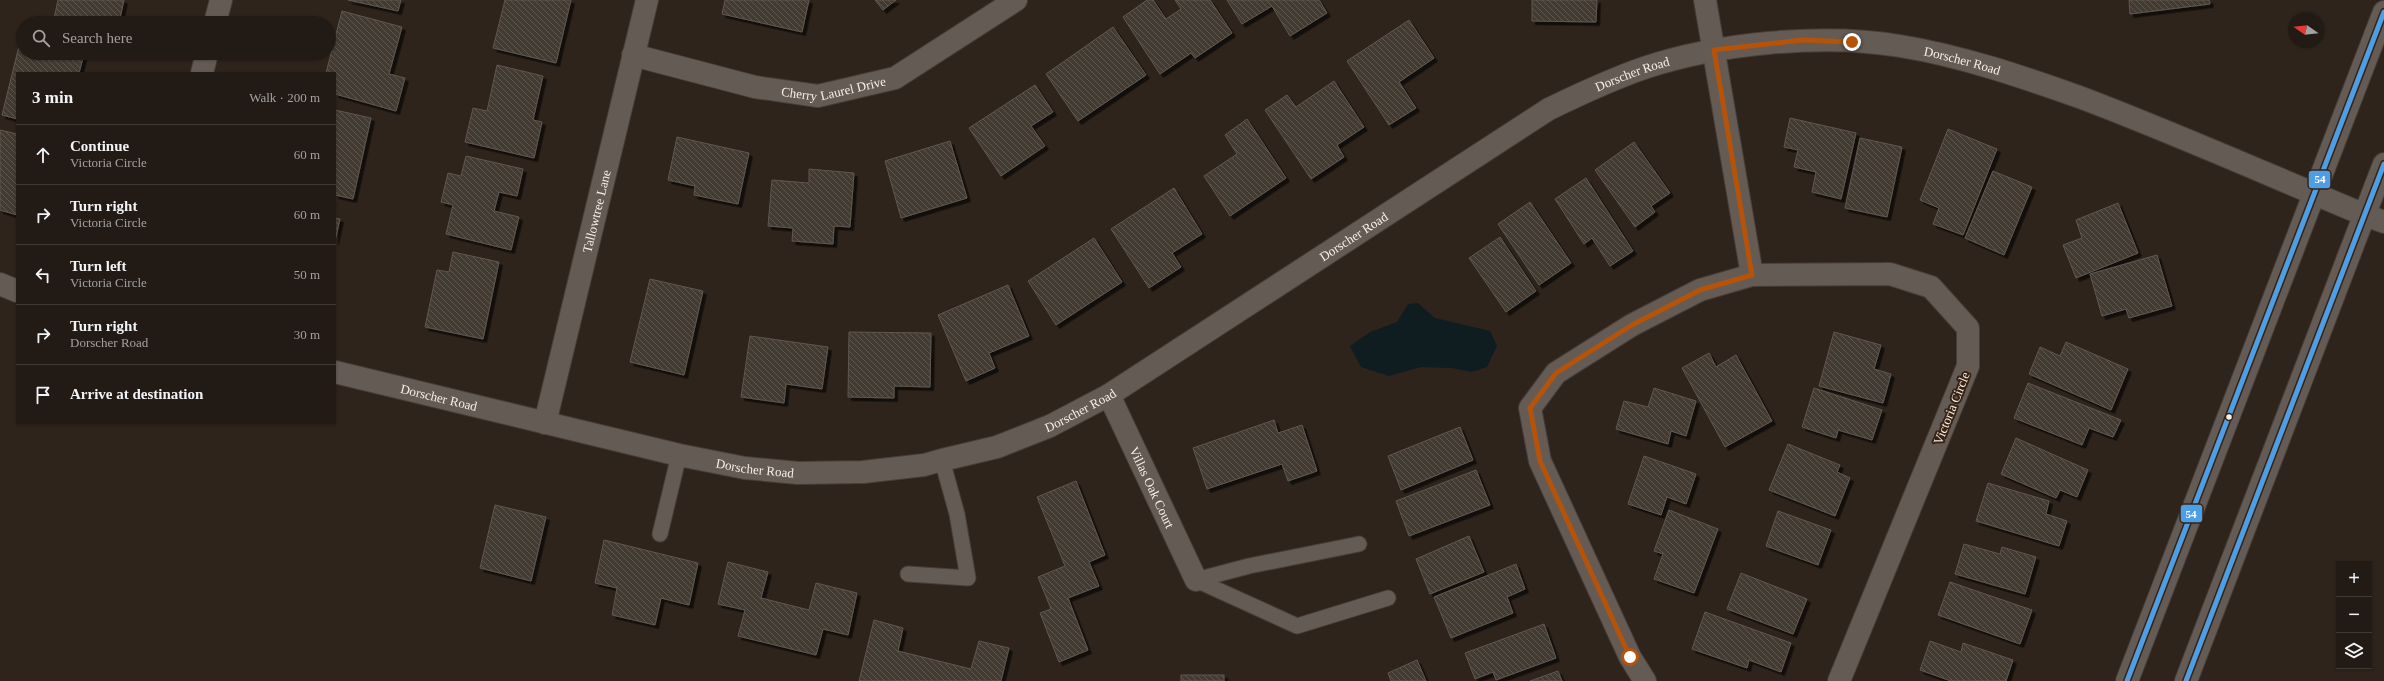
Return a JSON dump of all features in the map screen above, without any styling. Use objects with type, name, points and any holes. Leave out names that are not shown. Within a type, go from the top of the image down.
[{"type":"street","points":[[217,16],[221,0]]},
{"type":"street","name":"Tallowtree Lane","points":[[546,422],[647,0]]},
{"type":"street","name":"Cherry Laurel Drive","points":[[633,55],[755,87],[818,96],[895,78],[1016,0]]},
{"type":"street","points":[[1705,0],[1752,275]]},
{"type":"street","points":[[2127,681],[2316,194],[2384,12]]},
{"type":"street","name":"Dorscher Road","points":[[336,372],[678,455],[745,468],[798,473],[863,472],[924,465],[997,446],[1050,426],[1108,395],[1549,109],[1593,88],[1645,68],[1714,50],[1802,40],[1899,46],[1962,60],[2028,78],[2137,119],[2374,218]]},
{"type":"street","points":[[202,72],[205,60]]},
{"type":"street","points":[[2186,681],[2374,218],[2384,164]]},
{"type":"street","name":"Victoria Circle","points":[[1645,681],[1630,657],[1540,461],[1530,408],[1556,373],[1632,325],[1700,290],[1752,275],[1890,274],[1931,287],[1968,328],[1968,366],[1839,681]]},
{"type":"street","points":[[0,284],[16,291]]},
{"type":"street","name":"Villas Oak Court","points":[[1108,395],[1196,580]]},
{"type":"lane","points":[[660,534],[678,455]]},
{"type":"lane","points":[[908,574],[968,578],[957,514],[942,460]]},
{"type":"lane","points":[[1196,580],[1249,566],[1358,544]]},
{"type":"lane","points":[[1196,580],[1297,626],[1388,598]]},
{"type":"shaded area","points":[[1418,303],[1435,318],[1490,331],[1497,346],[1487,367],[1472,372],[1452,368],[1421,367],[1389,376],[1361,367],[1350,346],[1370,332],[1397,322],[1408,304]]},
{"type":"building","points":[[58,0],[124,0],[121,16],[55,16]]},
{"type":"building","points":[[348,0],[401,0],[398,11]]},
{"type":"building","points":[[505,0],[571,0],[556,63],[493,48]]},
{"type":"building","points":[[725,0],[809,0],[802,32],[722,14]]},
{"type":"building","points":[[875,0],[896,0],[883,10]]},
{"type":"building","points":[[1147,0],[1153,0],[1166,19],[1181,9],[1175,0],[1210,0],[1232,33],[1195,58],[1191,53],[1160,74],[1123,17]]},
{"type":"building","points":[[1227,0],[1319,0],[1327,13],[1290,36],[1272,6],[1242,24]]},
{"type":"building","points":[[1532,0],[1597,0],[1596,22],[1532,21]]},
{"type":"building","points":[[2129,0],[2209,0],[2210,4],[2130,14]]},
{"type":"building","points":[[342,11],[402,27],[389,74],[405,78],[396,111],[336,94],[336,72],[326,72],[329,60],[336,60],[336,34]]},
{"type":"building","points":[[1409,20],[1434,58],[1399,82],[1416,108],[1389,125],[1347,61]]},
{"type":"building","points":[[1113,27],[1146,75],[1078,121],[1046,74]]},
{"type":"building","points":[[16,58],[16,60],[82,60],[79,72],[16,72],[16,119],[2,115]]},
{"type":"building","points":[[497,65],[543,76],[533,120],[542,122],[534,158],[465,142],[473,108],[487,111]]},
{"type":"building","points":[[1334,81],[1364,127],[1337,145],[1344,157],[1311,179],[1265,110],[1287,95],[1296,107]]},
{"type":"building","points":[[1035,85],[1053,112],[1031,126],[1045,146],[1001,176],[969,128]]},
{"type":"building","points":[[336,110],[371,118],[353,199],[336,195]]},
{"type":"building","points":[[1790,118],[1856,133],[1841,199],[1812,192],[1816,172],[1794,167],[1798,150],[1784,147]]},
{"type":"building","points":[[1247,119],[1286,178],[1230,216],[1204,176],[1237,154],[1225,135]]},
{"type":"building","points":[[1948,129],[1997,149],[1963,235],[1933,224],[1939,208],[1920,200]]},
{"type":"building","points":[[0,130],[16,134],[16,215],[0,210]]},
{"type":"building","points":[[677,137],[749,153],[738,204],[694,195],[695,186],[668,180]]},
{"type":"building","points":[[1860,138],[1902,147],[1887,217],[1845,208]]},
{"type":"building","points":[[950,141],[967,198],[901,218],[885,161]]},
{"type":"building","points":[[1634,142],[1670,193],[1651,206],[1655,212],[1635,227],[1595,170]]},
{"type":"building","points":[[466,156],[523,169],[517,196],[499,192],[494,211],[519,217],[511,250],[446,234],[453,205],[441,202],[448,173],[461,176]]},
{"type":"building","points":[[809,169],[854,173],[850,227],[834,226],[833,244],[792,241],[793,228],[768,226],[772,180],[809,183]]},
{"type":"building","points":[[1993,171],[2032,187],[2004,255],[1965,238]]},
{"type":"building","points":[[1586,178],[1633,251],[1610,266],[1592,238],[1584,244],[1555,199]]},
{"type":"building","points":[[1174,188],[1202,234],[1172,253],[1181,267],[1149,288],[1111,229]]},
{"type":"building","points":[[1530,202],[1571,263],[1539,285],[1498,224]]},
{"type":"building","points":[[2118,203],[2138,253],[2076,278],[2063,245],[2082,238],[2076,220]]},
{"type":"building","points":[[336,218],[340,219],[336,237]]},
{"type":"building","points":[[1500,237],[1536,291],[1506,312],[1469,258]]},
{"type":"building","points":[[1094,238],[1122,282],[1056,325],[1028,281]]},
{"type":"building","points":[[453,252],[499,262],[483,339],[425,327],[437,270],[449,272]]},
{"type":"building","points":[[2157,255],[2172,306],[2129,318],[2126,309],[2102,316],[2090,274]]},
{"type":"building","points":[[650,279],[703,291],[684,375],[630,362]]},
{"type":"building","points":[[1008,285],[1029,336],[989,353],[995,368],[966,381],[938,315]]},
{"type":"building","points":[[849,332],[931,333],[930,387],[894,386],[894,398],[848,397]]},
{"type":"building","points":[[1834,332],[1881,345],[1874,369],[1891,374],[1883,403],[1819,386]]},
{"type":"building","points":[[750,336],[828,347],[822,389],[786,384],[784,403],[741,397]]},
{"type":"building","points":[[2066,342],[2128,369],[2111,410],[2029,374],[2040,347],[2060,356]]},
{"type":"building","points":[[1709,353],[1716,367],[1736,355],[1772,421],[1725,447],[1682,368]]},
{"type":"building","points":[[2028,383],[2121,420],[2113,437],[2089,428],[2082,445],[2014,418]]},
{"type":"building","points":[[1654,388],[1696,401],[1686,436],[1671,431],[1668,444],[1616,429],[1624,401],[1648,407]]},
{"type":"building","points":[[1814,388],[1882,410],[1872,440],[1838,430],[1836,438],[1802,427]]},
{"type":"building","points":[[1274,420],[1278,433],[1302,425],[1317,471],[1288,481],[1282,464],[1207,489],[1193,448]]},
{"type":"building","points":[[1460,427],[1473,460],[1401,490],[1388,456]]},
{"type":"building","points":[[2016,438],[2088,470],[2077,497],[2060,490],[2056,498],[2001,474]]},
{"type":"building","points":[[1788,444],[1840,465],[1837,472],[1850,478],[1835,516],[1769,490]]},
{"type":"building","points":[[1644,456],[1696,474],[1686,504],[1667,497],[1661,515],[1628,504]]},
{"type":"building","points":[[1476,470],[1490,505],[1409,536],[1396,501]]},
{"type":"building","points":[[1076,481],[1105,555],[1089,562],[1099,586],[1068,598],[1088,650],[1059,662],[1040,613],[1051,609],[1038,577],[1065,566],[1037,497]]},
{"type":"building","points":[[1988,483],[2049,501],[2046,514],[2067,521],[2059,546],[1976,521]]},
{"type":"building","points":[[495,505],[546,517],[531,581],[480,568]]},
{"type":"building","points":[[1669,510],[1718,529],[1694,593],[1654,579],[1663,554],[1654,551]]},
{"type":"building","points":[[1778,511],[1831,530],[1818,565],[1766,546]]},
{"type":"building","points":[[1469,536],[1484,572],[1430,594],[1416,559]]},
{"type":"building","points":[[604,540],[698,563],[689,605],[661,598],[655,625],[612,615],[617,588],[595,583]]},
{"type":"building","points":[[1964,544],[2000,554],[2002,547],[2036,557],[2025,594],[1955,574]]},
{"type":"building","points":[[728,562],[768,572],[761,598],[809,610],[816,583],[857,593],[848,635],[823,629],[816,655],[738,636],[745,610],[718,604]]},
{"type":"building","points":[[1516,564],[1525,589],[1507,597],[1513,613],[1451,638],[1434,597]]},
{"type":"building","points":[[1741,573],[1807,599],[1793,634],[1727,609]]},
{"type":"building","points":[[1950,582],[2032,610],[2020,644],[1938,615]]},
{"type":"building","points":[[1705,612],[1791,643],[1781,672],[1749,660],[1747,668],[1692,649]]},
{"type":"building","points":[[874,620],[903,628],[898,651],[971,669],[979,641],[1009,648],[1001,681],[859,681]]},
{"type":"building","points":[[1544,624],[1556,658],[1496,680],[1493,672],[1475,679],[1465,653]]},
{"type":"building","points":[[1930,641],[1961,652],[1963,643],[2013,660],[2006,681],[1951,681],[1920,670]]},
{"type":"building","points":[[1417,660],[1426,681],[1391,681],[1388,673]]},
{"type":"building","points":[[1558,671],[1562,681],[1530,681]]},
{"type":"building","points":[[1181,675],[1224,675],[1224,681],[1181,681]]},
{"type":"transit line","name":"54","points":[[2127,681],[2384,12]]},
{"type":"transit line","name":"54","points":[[2186,681],[2384,164]]},
{"type":"route","points":[[1630,657],[1540,461],[1530,408],[1556,373],[1632,325],[1700,290],[1752,275],[1714,50],[1802,40],[1852,42]]}]
